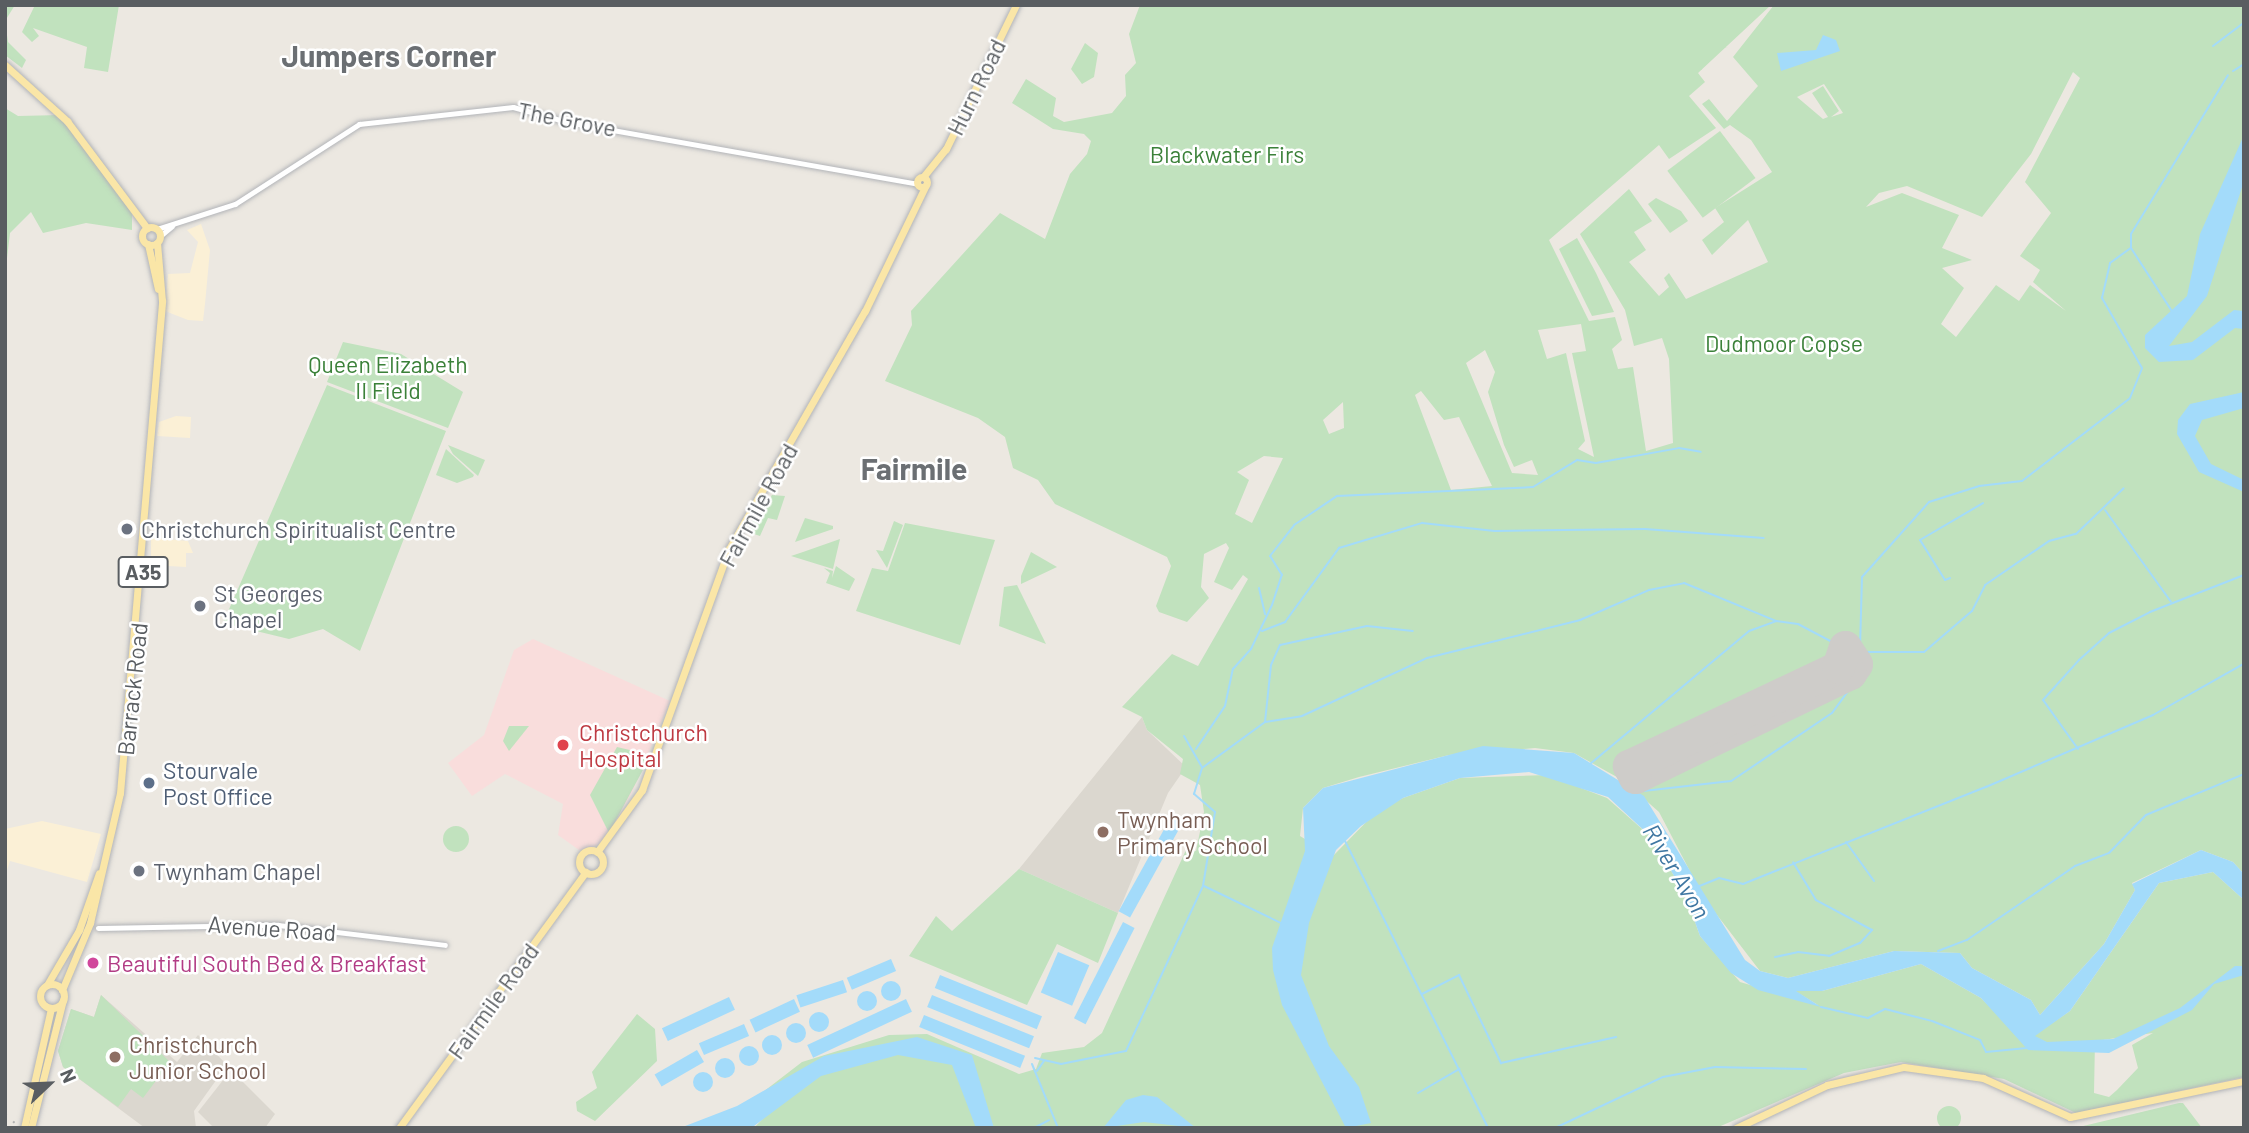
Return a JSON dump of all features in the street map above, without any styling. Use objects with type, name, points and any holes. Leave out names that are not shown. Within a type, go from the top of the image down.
[{"type":"main road","name":"Hurn Road","points":[[921,182],[933,167],[1016,5]]},
{"type":"main road","points":[[5,65],[80,136],[147,228],[158,236],[148,244]]},
{"type":"main road","name":"Fairmile Road","points":[[597,852],[647,778],[729,549],[865,311],[918,201],[921,182]]},
{"type":"main road","name":"A35","points":[[147,228],[143,236],[148,244]]},
{"type":"main road","name":"Barrack Road","points":[[62,990],[90,923],[108,850],[135,676],[160,318],[158,236]]},
{"type":"main road","name":"Barrack Road","points":[[148,244],[160,318]]},
{"type":"main road","name":"Barrack Road","points":[[47,985],[79,930],[108,850]]},
{"type":"main road","points":[[597,852],[601,869],[586,872],[581,857],[597,852]]},
{"type":"main road","name":"Fairmile Road","points":[[399,1128],[586,872]]},
{"type":"main road","points":[[47,985],[62,990]]},
{"type":"main road","name":"A35","points":[[27,1126],[51,1008],[40,998],[47,985]]},
{"type":"main road","name":"A35","points":[[27,1126],[63,1000],[62,990]]},
{"type":"main road","points":[[51,1008],[63,1000]]},
{"type":"main road","points":[[1736,1128],[1827,1085],[1904,1067],[1983,1078],[2070,1117],[2140,1107],[2244,1081]]},
{"type":"street","name":"The Grove","points":[[158,236],[172,226],[253,194],[359,124],[513,107],[567,122],[921,182]]},
{"type":"street","name":"Avenue Road","points":[[98,928],[278,926],[446,945]]},
{"type":"shaded area","points":[[201,224],[210,250],[203,321],[188,320],[165,311],[168,274],[190,273],[198,242],[187,230]]},
{"type":"shaded area","points":[[176,416],[191,417],[190,438],[157,436],[159,422]]},
{"type":"shaded area","points":[[151,538],[188,541],[193,553],[186,553],[186,567],[151,565]]},
{"type":"shaded area","name":"Christchurch Hospital","points":[[533,639],[670,701],[632,793],[601,843],[591,848],[579,850],[558,835],[563,804],[505,774],[472,796],[448,763],[484,735],[514,650]]},
{"type":"shaded area","name":"Twynham Primary School","points":[[1142,717],[1147,730],[1186,767],[1168,793],[1118,913],[1019,869]]},
{"type":"shaded area","points":[[42,821],[101,834],[87,882],[10,861],[5,876],[5,829]]},
{"type":"shaded area","name":"Christchurch Junior School","points":[[101,995],[177,1062],[198,1035],[227,1065],[194,1111],[196,1128],[145,1128],[63,1067],[58,1051],[71,1009],[94,1017]]},
{"type":"shaded area","points":[[231,1070],[275,1114],[265,1128],[214,1128],[198,1112]]},
{"type":"green space","points":[[5,5],[15,5],[5,21]]},
{"type":"green space","points":[[35,5],[119,5],[108,72],[84,68],[87,47],[33,28],[39,36],[32,42],[22,32]]},
{"type":"green space","points":[[1140,5],[1771,5],[1698,73],[1705,82],[1689,96],[1716,128],[1669,159],[1659,145],[1549,240],[1589,321],[1615,317],[1622,340],[1612,349],[1618,369],[1633,367],[1646,451],[1673,443],[1669,359],[1662,338],[1634,346],[1625,310],[1580,234],[1629,189],[1652,221],[1634,232],[1646,250],[1629,262],[1659,296],[1669,287],[1664,278],[1669,273],[1686,299],[1768,262],[1748,220],[1712,255],[1702,240],[1724,222],[1715,208],[1772,172],[1751,140],[1730,125],[1724,129],[1702,104],[1709,99],[1727,121],[1758,86],[1733,57],[1774,5],[2244,5],[2244,874],[2233,862],[2201,850],[2132,883],[2135,890],[2104,944],[2040,1015],[2031,1000],[1972,968],[1960,953],[1894,951],[1788,978],[1760,971],[1704,898],[1659,812],[1624,781],[1574,753],[1535,748],[1449,755],[1359,777],[1323,788],[1303,808],[1300,836],[1333,856],[1376,812],[1403,798],[1460,778],[1547,775],[1607,798],[1650,836],[1685,894],[1700,936],[1740,982],[1818,1005],[1795,991],[1822,991],[1921,964],[1981,998],[2024,1042],[2070,1011],[2159,883],[2213,872],[2244,900],[2244,1077],[2076,1113],[2004,1079],[1901,1062],[1844,1073],[1716,1128],[754,1128],[772,1109],[763,1092],[802,1062],[889,1035],[927,1034],[1019,1074],[1036,1069],[1042,1053],[1084,1047],[1102,1033],[1186,850],[1196,851],[1204,812],[1200,785],[1180,774],[1183,759],[1147,730],[1142,717],[1122,707],[1172,654],[1198,666],[1248,579],[1243,575],[1232,590],[1214,582],[1229,548],[1226,543],[1204,554],[1201,587],[1209,598],[1187,622],[1159,612],[1156,606],[1171,566],[1167,557],[1055,504],[1038,480],[1013,468],[1005,437],[978,418],[885,381],[912,325],[911,311],[1000,213],[1045,239],[1070,174],[1087,154],[1091,141],[1084,134],[1053,129],[1012,103],[1026,79],[1056,98],[1053,116],[1064,122],[1112,113],[1126,96],[1125,75],[1136,63],[1129,34]],"holes":[[[2073,72],[2080,78],[2025,182],[2051,213],[2020,256],[2040,270],[2033,282],[2066,311],[2030,285],[2019,301],[1996,285],[1956,337],[1941,324],[1964,288],[1942,268],[1972,260],[1942,248],[1959,215],[1902,193],[1866,207],[1879,193],[1907,186],[1982,217],[2031,154]],[[1824,84],[1843,113],[1831,117],[1839,111],[1823,86],[1812,93],[1828,117],[1823,119],[1797,97]],[[1581,324],[1586,351],[1572,353],[1594,457],[1578,449],[1585,441],[1566,353],[1547,359],[1538,330]],[[1485,350],[1495,372],[1488,392],[1504,445],[1514,467],[1532,460],[1538,475],[1512,473],[1466,363]],[[1421,391],[1444,420],[1459,417],[1492,486],[1451,490],[1415,395]],[[1343,402],[1344,428],[1329,434],[1323,420]],[[1264,456],[1283,458],[1252,523],[1235,514],[1249,480],[1237,472]],[[2153,1033],[2132,1045],[2138,1068],[2117,1090],[2109,1097],[2094,1093],[2095,1041]]]},
{"type":"green space","points":[[5,21],[8,42],[26,60],[22,68],[5,55]]},
{"type":"green space","points":[[1085,43],[1098,53],[1094,77],[1082,84],[1071,69]]},
{"type":"green space","points":[[5,108],[18,116],[61,115],[132,204],[132,230],[86,223],[43,233],[31,212],[10,233],[5,275]]},
{"type":"green space","points":[[1720,131],[1756,178],[1703,218],[1667,171]]},
{"type":"green space","points":[[1656,198],[1681,211],[1688,221],[1670,233],[1648,204]]},
{"type":"green space","points":[[1577,238],[1614,312],[1592,316],[1559,249]]},
{"type":"green space","name":"Queen Elizabeth II Field","points":[[343,342],[401,354],[463,392],[448,428],[327,382]]},
{"type":"green space","points":[[327,385],[446,431],[360,651],[323,629],[289,639],[223,623]]},
{"type":"green space","points":[[448,445],[485,460],[478,476],[453,454]]},
{"type":"green space","points":[[446,449],[474,475],[473,477],[457,483],[436,475]]},
{"type":"green space","points":[[772,495],[785,496],[777,520],[768,518],[760,536],[751,533],[748,526]]},
{"type":"green space","points":[[805,518],[833,526],[833,529],[795,542]]},
{"type":"green space","points":[[894,521],[903,525],[887,568],[876,550],[883,551]]},
{"type":"green space","points":[[905,523],[995,540],[960,645],[856,611],[872,568],[888,571]]},
{"type":"green space","points":[[840,539],[833,569],[791,556],[803,552]]},
{"type":"green space","points":[[1031,552],[1057,567],[1021,584],[1021,576]]},
{"type":"green space","points":[[836,566],[855,579],[849,591],[826,583],[830,573],[824,568],[833,571],[832,578]]},
{"type":"green space","points":[[1017,585],[1046,644],[999,626],[1004,587]]},
{"type":"green space","points":[[509,726],[529,726],[509,751],[503,741]]},
{"type":"green space","points":[[617,747],[651,755],[609,833],[590,795]]},
{"type":"green space","points":[[456,826],[465,830],[469,839],[465,848],[456,852],[447,848],[443,839],[447,830]]},
{"type":"green space","points":[[1019,869],[1118,913],[1098,963],[1057,944],[1027,1005],[909,956],[936,916],[952,931]]},
{"type":"green space","points":[[101,995],[170,1062],[143,1098],[131,1089],[118,1107],[63,1067],[58,1051],[71,1009],[94,1017]]},
{"type":"green space","points":[[637,1014],[655,1029],[657,1061],[595,1121],[577,1111],[576,1102],[597,1088],[592,1072]]},
{"type":"green space","points":[[2179,1103],[2183,1103],[2202,1128],[2075,1128]]},
{"type":"green space","points":[[1949,1106],[1958,1109],[1961,1118],[1958,1127],[1949,1130],[1940,1127],[1937,1118],[1940,1109]]},
{"type":"water","points":[[1823,35],[1836,40],[1840,51],[1781,71],[1777,53],[1816,50]]},
{"type":"water","points":[[2244,135],[2244,181],[2207,296],[2169,346],[2192,342],[2234,310],[2244,311],[2244,329],[2235,328],[2193,360],[2159,362],[2145,348],[2145,335],[2187,296],[2200,234]]},
{"type":"water","points":[[2244,392],[2244,408],[2202,420],[2195,436],[2211,464],[2244,480],[2244,492],[2199,472],[2177,434],[2178,420],[2190,404]]},
{"type":"water","name":"River Avon","points":[[1483,746],[1574,753],[1644,796],[1745,960],[1760,971],[1788,978],[1894,951],[1960,953],[1972,968],[2031,1000],[2040,1015],[2104,944],[2135,890],[2132,884],[2201,850],[2233,862],[2244,874],[2244,900],[2213,872],[2159,883],[2070,1011],[2035,1036],[2047,1042],[2113,1039],[2180,1008],[2235,966],[2244,966],[2244,975],[2214,984],[2192,1010],[2109,1053],[2028,1050],[1981,998],[1921,964],[1822,991],[1796,991],[1821,1007],[1758,990],[1731,973],[1700,936],[1685,894],[1650,836],[1608,797],[1529,772],[1460,778],[1403,798],[1361,826],[1336,850],[1309,923],[1301,975],[1329,1046],[1359,1087],[1371,1123],[1346,1128],[1282,1005],[1273,970],[1272,948],[1305,851],[1303,808],[1323,788]]},
{"type":"water","points":[[1172,815],[1183,821],[1130,918],[1119,911]]},
{"type":"water","points":[[1123,922],[1135,928],[1086,1024],[1074,1018]]},
{"type":"water","points":[[1058,952],[1089,965],[1072,1006],[1041,993]]},
{"type":"water","points":[[891,959],[896,971],[852,990],[847,978]]},
{"type":"water","points":[[940,975],[1042,1016],[1037,1029],[935,988]]},
{"type":"water","points":[[843,980],[847,992],[800,1008],[796,995]]},
{"type":"water","points":[[891,981],[898,984],[901,991],[898,998],[891,1001],[884,998],[881,991],[884,984]]},
{"type":"water","points":[[867,991],[874,994],[877,1001],[874,1008],[867,1011],[860,1008],[857,1001],[860,994]]},
{"type":"water","points":[[932,995],[1034,1036],[1029,1048],[927,1007]]},
{"type":"water","points":[[729,997],[735,1010],[668,1041],[662,1028]]},
{"type":"water","points":[[794,999],[800,1012],[756,1032],[750,1020]]},
{"type":"water","points":[[906,999],[912,1012],[813,1058],[807,1045]]},
{"type":"water","points":[[819,1012],[826,1015],[829,1022],[826,1029],[819,1032],[812,1029],[809,1022],[812,1015]]},
{"type":"water","points":[[924,1015],[1025,1056],[1020,1068],[919,1027]]},
{"type":"water","points":[[796,1023],[803,1026],[806,1033],[803,1040],[796,1043],[789,1040],[786,1033],[789,1026]]},
{"type":"water","points":[[744,1024],[749,1036],[704,1055],[699,1043]]},
{"type":"water","points":[[772,1035],[779,1038],[782,1045],[779,1052],[772,1055],[765,1052],[762,1045],[765,1038]]},
{"type":"water","points":[[917,1037],[972,1055],[994,1128],[976,1128],[952,1065],[898,1055],[821,1076],[754,1126],[680,1128],[737,1106],[824,1056]]},
{"type":"water","points":[[749,1046],[756,1049],[759,1056],[756,1063],[749,1066],[742,1063],[739,1056],[742,1049]]},
{"type":"water","points":[[697,1050],[704,1062],[662,1087],[655,1074]]},
{"type":"water","points":[[725,1058],[732,1061],[735,1068],[732,1075],[725,1078],[718,1075],[715,1068],[718,1061]]},
{"type":"water","points":[[703,1072],[710,1075],[713,1082],[710,1089],[703,1092],[696,1089],[693,1082],[696,1075]]},
{"type":"water","points":[[1143,1095],[1157,1097],[1196,1128],[1144,1122],[1103,1128],[1126,1100]]},
{"type":"waterway","points":[[2213,46],[2244,23]]},
{"type":"waterway","points":[[2233,71],[2244,64]]},
{"type":"waterway","points":[[1860,648],[1862,577],[1929,502],[1979,486],[2022,481],[2130,398],[2142,368],[2102,298],[2110,263],[2131,248],[2131,234],[2228,75]]},
{"type":"waterway","points":[[2131,248],[2173,313]]},
{"type":"waterway","points":[[1196,749],[1225,706],[1233,669],[1251,649],[1272,605],[1282,575],[1270,556],[1294,525],[1337,496],[1533,487],[1577,460],[1596,463],[1679,448],[1701,452]]},
{"type":"waterway","points":[[1854,652],[1924,652],[1972,611],[1985,585],[2049,541],[2076,534],[2124,488]]},
{"type":"waterway","points":[[1950,578],[1945,580],[1920,540],[1983,503]]},
{"type":"waterway","points":[[2105,510],[2171,602]]},
{"type":"waterway","points":[[1262,631],[1285,622],[1339,548],[1422,523],[1495,531],[1645,529],[1764,538]]},
{"type":"waterway","points":[[2078,749],[2043,700],[2079,660],[2109,633],[2150,612],[2244,575]]},
{"type":"waterway","points":[[1035,1058],[1061,1064],[1126,1051],[1203,886],[1215,812],[1194,794],[1202,768],[1265,722],[1302,716],[1427,658],[1580,620],[1649,590],[1684,583],[1776,621]]},
{"type":"waterway","points":[[1259,588],[1265,614]]},
{"type":"waterway","points":[[1590,764],[1749,631],[1776,621],[1798,624],[1853,653],[1860,675],[1832,713],[1731,781],[1635,792]]},
{"type":"waterway","points":[[1265,722],[1271,665],[1280,645],[1367,626],[1413,631]]},
{"type":"waterway","name":"River Avon","points":[[1697,887],[1719,878],[1743,884],[1986,787],[2153,715],[2243,664]]},
{"type":"waterway","points":[[1184,736],[1202,767]]},
{"type":"waterway","points":[[1938,951],[1967,940],[2075,866],[2109,853],[2146,815],[2244,774]]},
{"type":"waterway","points":[[1345,841],[1488,1128]]},
{"type":"waterway","points":[[1846,842],[1874,881]]},
{"type":"waterway","points":[[1775,957],[1798,952],[1829,956],[1860,943],[1872,930],[1816,900],[1793,862]]},
{"type":"waterway","points":[[1204,886],[1281,923]]},
{"type":"waterway","points":[[1422,994],[1459,975],[1501,1063],[1616,1037]]},
{"type":"waterway","points":[[1821,1007],[1868,1018],[1885,1009],[1932,1021],[1980,1040],[1986,1052],[2027,1048]]},
{"type":"waterway","points":[[1037,1071],[1044,1061]]},
{"type":"waterway","points":[[1032,1064],[1058,1128]]},
{"type":"waterway","points":[[1555,1128],[1663,1077],[1715,1067],[1806,1069]]},
{"type":"waterway","points":[[1418,1093],[1459,1069]]},
{"type":"waterway","points":[[1034,1128],[1049,1120]]},
{"type":"runway","points":[[1845,647],[1856,664],[1850,673],[1635,777],[1629,766],[1838,667],[1845,647]]},
{"type":"railway","points":[[5,1114],[20,1128]]},
{"type":"place","name":"Christchurch Spiritualist Centre","points":[[127,529]]},
{"type":"place","name":"St Georges Chapel","points":[[200,606]]},
{"type":"place","name":"Christchurch Hospital","points":[[563,745]]},
{"type":"place","name":"Stourvale Post Office","points":[[149,783]]},
{"type":"place","name":"Twynham Primary School","points":[[1103,832]]},
{"type":"place","name":"Twynham Chapel","points":[[139,871]]},
{"type":"place","name":"Beautiful South Bed & Breakfast","points":[[93,963]]},
{"type":"place","name":"Christchurch Junior School","points":[[115,1057]]},
{"type":"district","name":"Jumpers Corner","points":[[389,55]]},
{"type":"district","name":"Fairmile","points":[[914,468]]},
{"type":"park label","name":"Blackwater Firs","points":[[1227,154]]},
{"type":"park label","name":"Dudmoor Copse","points":[[1784,343]]}]
